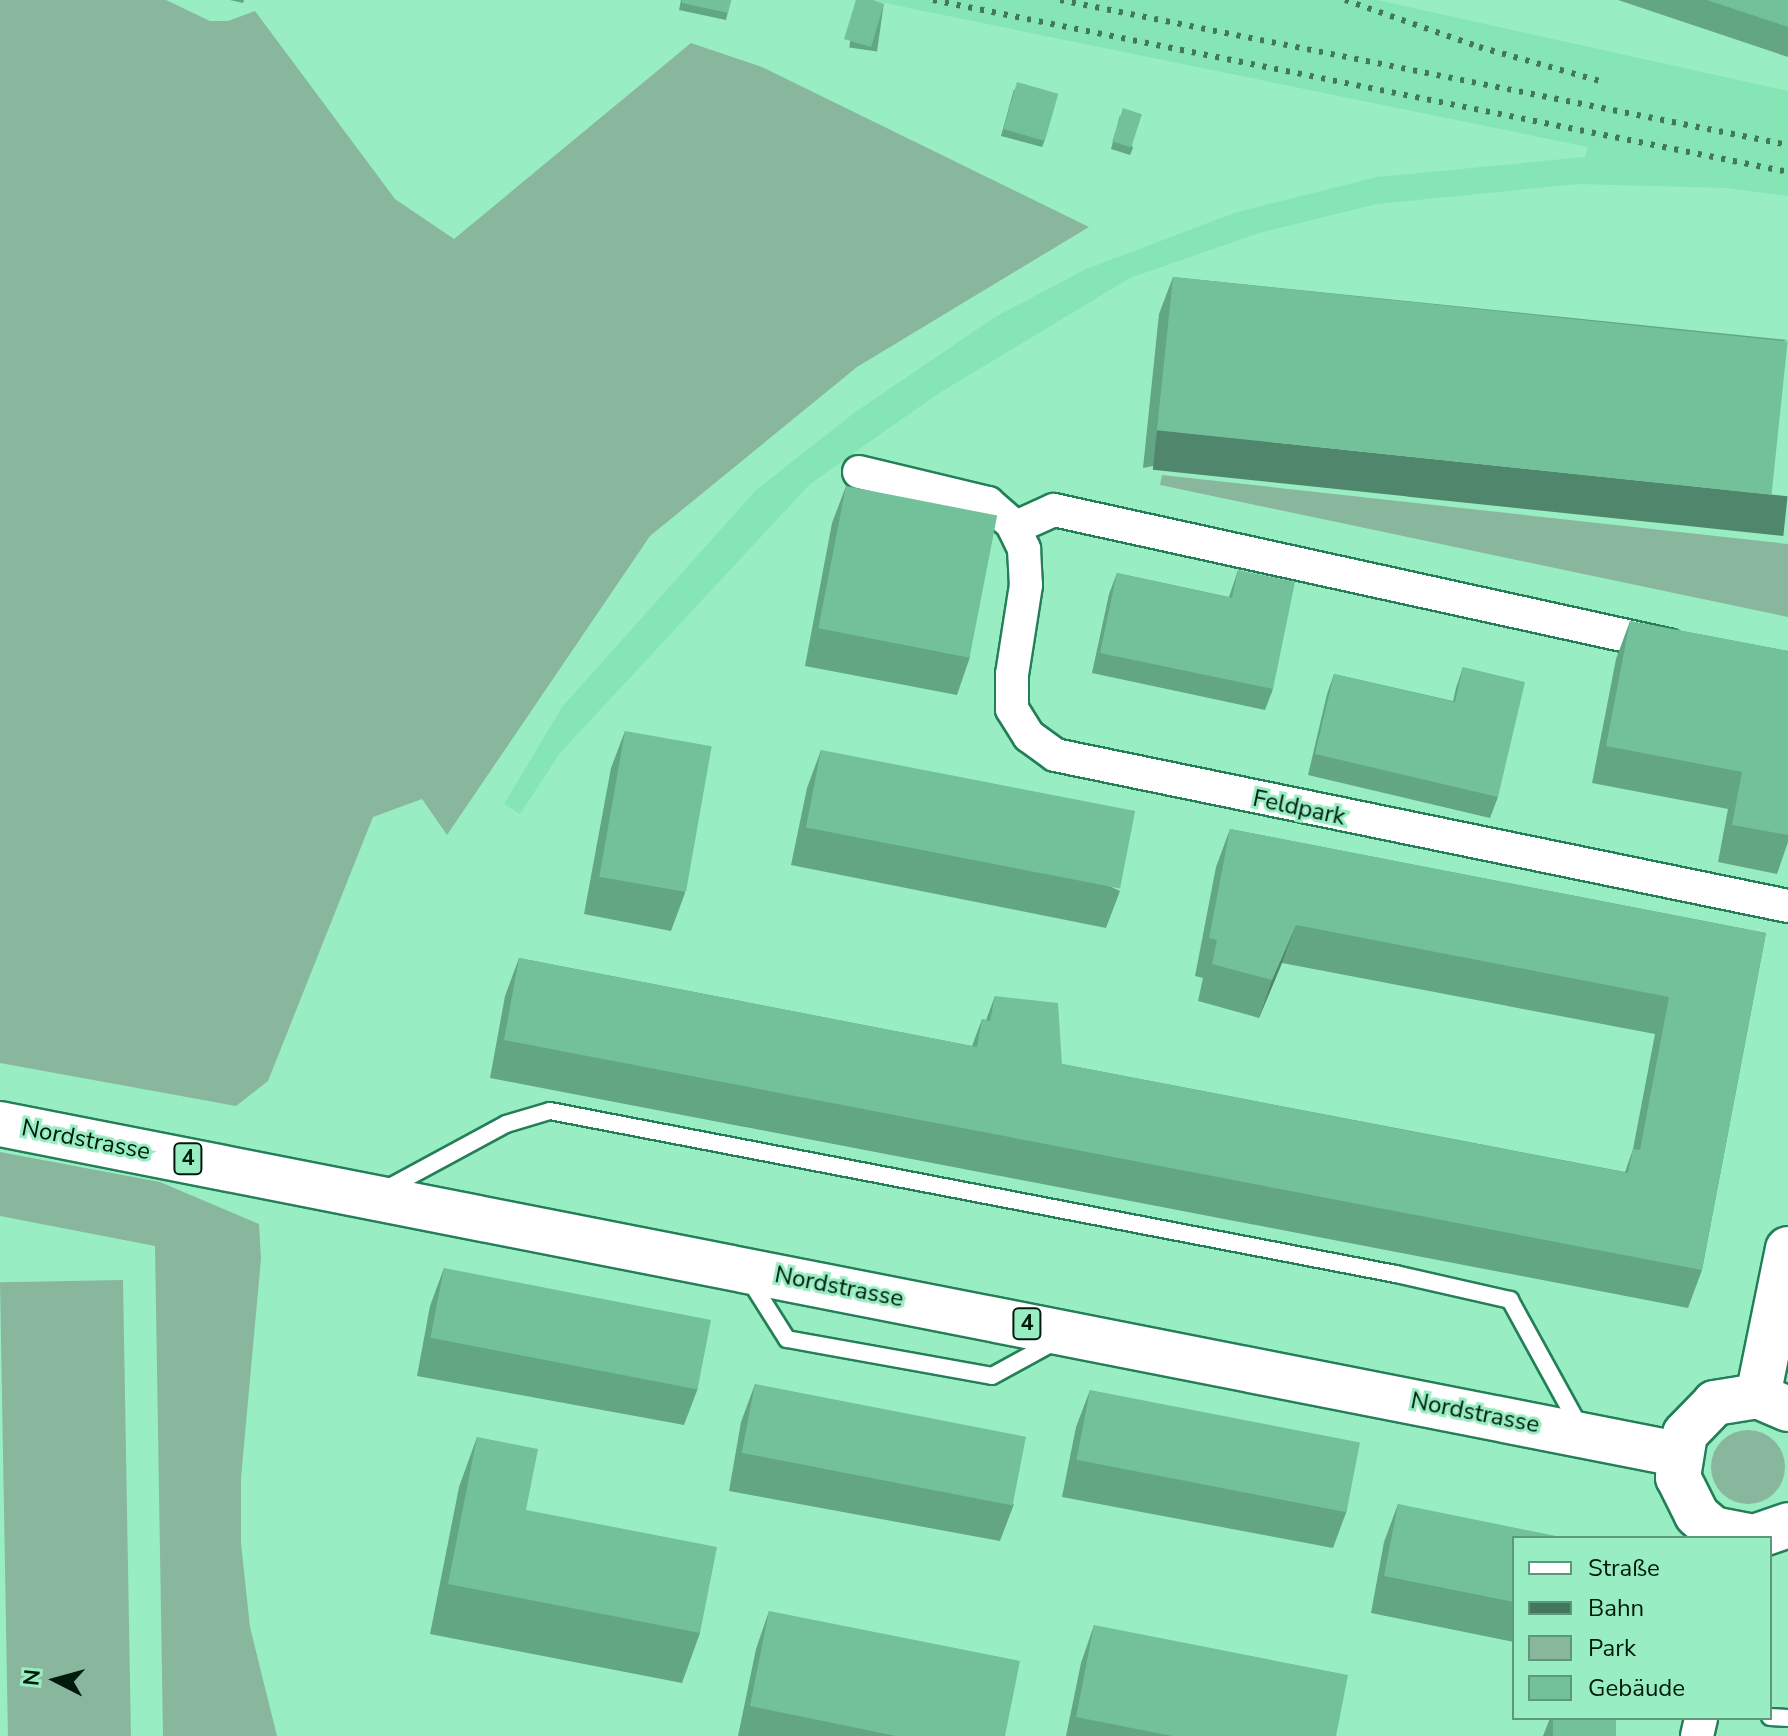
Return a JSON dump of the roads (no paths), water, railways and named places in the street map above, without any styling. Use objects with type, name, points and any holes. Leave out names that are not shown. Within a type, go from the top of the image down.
[{"type":"main road","name":"Nordstrasse","points":[[0,1124],[375,1195],[1678,1454]]},
{"type":"main road","points":[[1731,1536],[1713,1529],[1690,1506],[1678,1477],[1678,1454],[1685,1434],[1707,1410],[1736,1396],[1773,1402],[1788,1249]]},
{"type":"main road","points":[[1757,1536],[1788,1525]]},
{"type":"street","points":[[859,472],[988,503],[1014,528],[1054,510],[1696,651]]},
{"type":"street","name":"Feldpark","points":[[1014,528],[1024,549],[1026,585],[1012,709],[1029,736],[1055,755],[1788,906]]},
{"type":"lane","points":[[375,1195],[506,1124],[550,1111],[1365,1268],[1510,1300],[1584,1434]]},
{"type":"lane","points":[[742,1268],[787,1339],[992,1376],[1070,1333]]},
{"type":"railway","points":[[933,0],[1788,172]]},
{"type":"railway","points":[[1060,0],[1788,145]]},
{"type":"railway","points":[[1345,0],[1479,47],[1600,81]]}]
